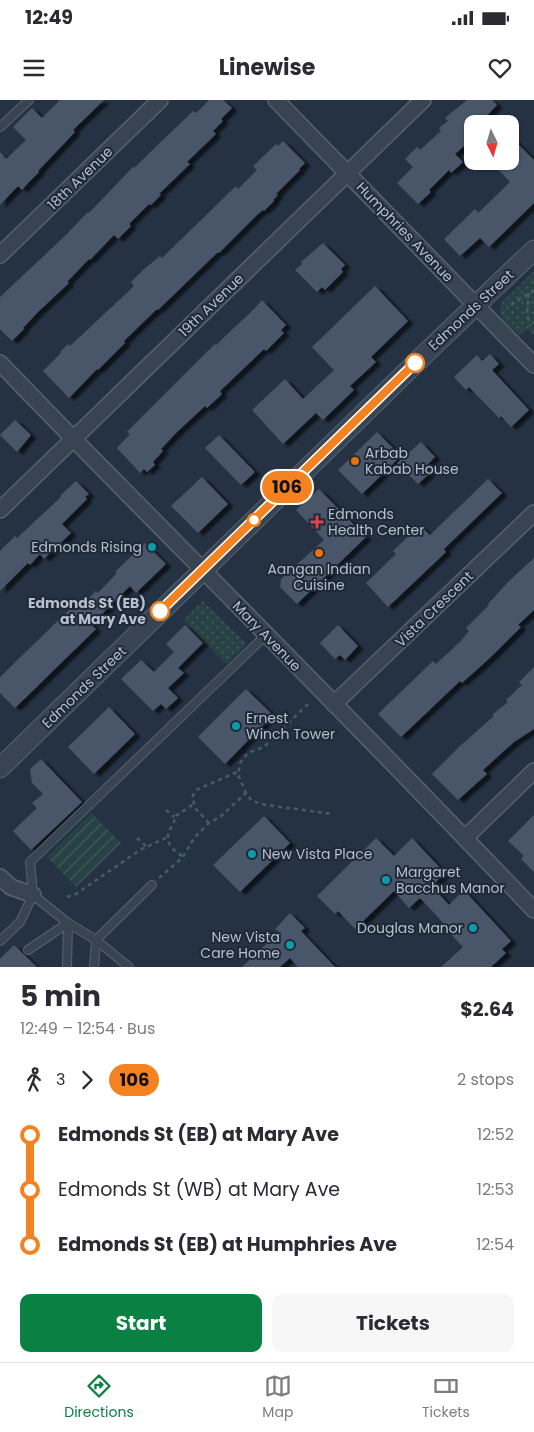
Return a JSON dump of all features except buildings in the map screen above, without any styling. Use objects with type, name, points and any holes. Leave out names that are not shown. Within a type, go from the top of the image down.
[{"type":"street","name":"18th Avenue","points":[[0,255],[160,100]]},
{"type":"street","name":"Humphries Avenue","points":[[276,100],[534,365]]},
{"type":"street","name":"19th Avenue","points":[[0,510],[423,100]]},
{"type":"street","name":"Edmonds Street","points":[[0,768],[534,250]]},
{"type":"street","name":"Mary Avenue","points":[[0,363],[534,910]]},
{"type":"street","name":"Vista Crescent","points":[[334,704],[534,513]]},
{"type":"street","points":[[465,838],[534,771]]},
{"type":"street","points":[[0,877],[11,887],[33,895]]},
{"type":"lane","points":[[0,128],[29,100]]},
{"type":"lane","points":[[0,941],[20,922],[33,895],[30,862],[266,635]]},
{"type":"lane","points":[[94,967],[96,940],[152,885]]},
{"type":"lane","points":[[33,895],[68,923],[96,940],[129,967]]},
{"type":"lane","points":[[28,950],[68,923]]},
{"type":"lane","points":[[67,967],[68,923]]},
{"type":"path","points":[[511,305],[534,290]]},
{"type":"path","points":[[529,293],[527,313],[530,326],[534,322]]},
{"type":"path","points":[[308,704],[264,747],[248,753],[240,763],[238,775],[252,801],[266,805],[333,814]]},
{"type":"path","points":[[209,823],[196,809],[192,797],[196,790],[238,772]]},
{"type":"path","points":[[192,786],[196,790]]},
{"type":"path","points":[[152,885],[182,857],[194,838],[209,823],[220,817],[246,793]]},
{"type":"path","points":[[174,818],[194,804]]},
{"type":"path","points":[[166,810],[174,818],[175,822],[169,832],[168,843],[173,851],[182,857]]},
{"type":"path","points":[[67,897],[76,894],[146,846],[168,837]]},
{"type":"path","points":[[137,838],[146,846]]},
{"type":"green space","points":[[534,271],[534,335],[528,329],[519,335],[502,319],[500,307],[503,301]]},
{"type":"green space","points":[[203,601],[247,644],[226,664],[183,620]]},
{"type":"green space","points":[[91,813],[121,843],[76,887],[47,857]]},
{"type":"bus line","name":"106","points":[[160,611],[415,363]]},
{"type":"place","name":"Arbab Kabab House","points":[[355,461]]},
{"type":"place","name":"Edmonds Health Center","points":[[317,522]]},
{"type":"place","name":"Edmonds Rising","points":[[152,547]]},
{"type":"place","name":"Aangan Indian Cuisine","points":[[319,553]]},
{"type":"place","name":"Edmonds St (EB) at Mary Ave","points":[[160,611]]},
{"type":"place","name":"Ernest Winch Tower","points":[[236,726]]},
{"type":"place","name":"New Vista Place","points":[[252,854]]},
{"type":"place","name":"Margaret Bacchus Manor","points":[[386,880]]},
{"type":"place","name":"Douglas Manor","points":[[473,928]]},
{"type":"place","name":"New Vista Care Home","points":[[290,945]]}]
